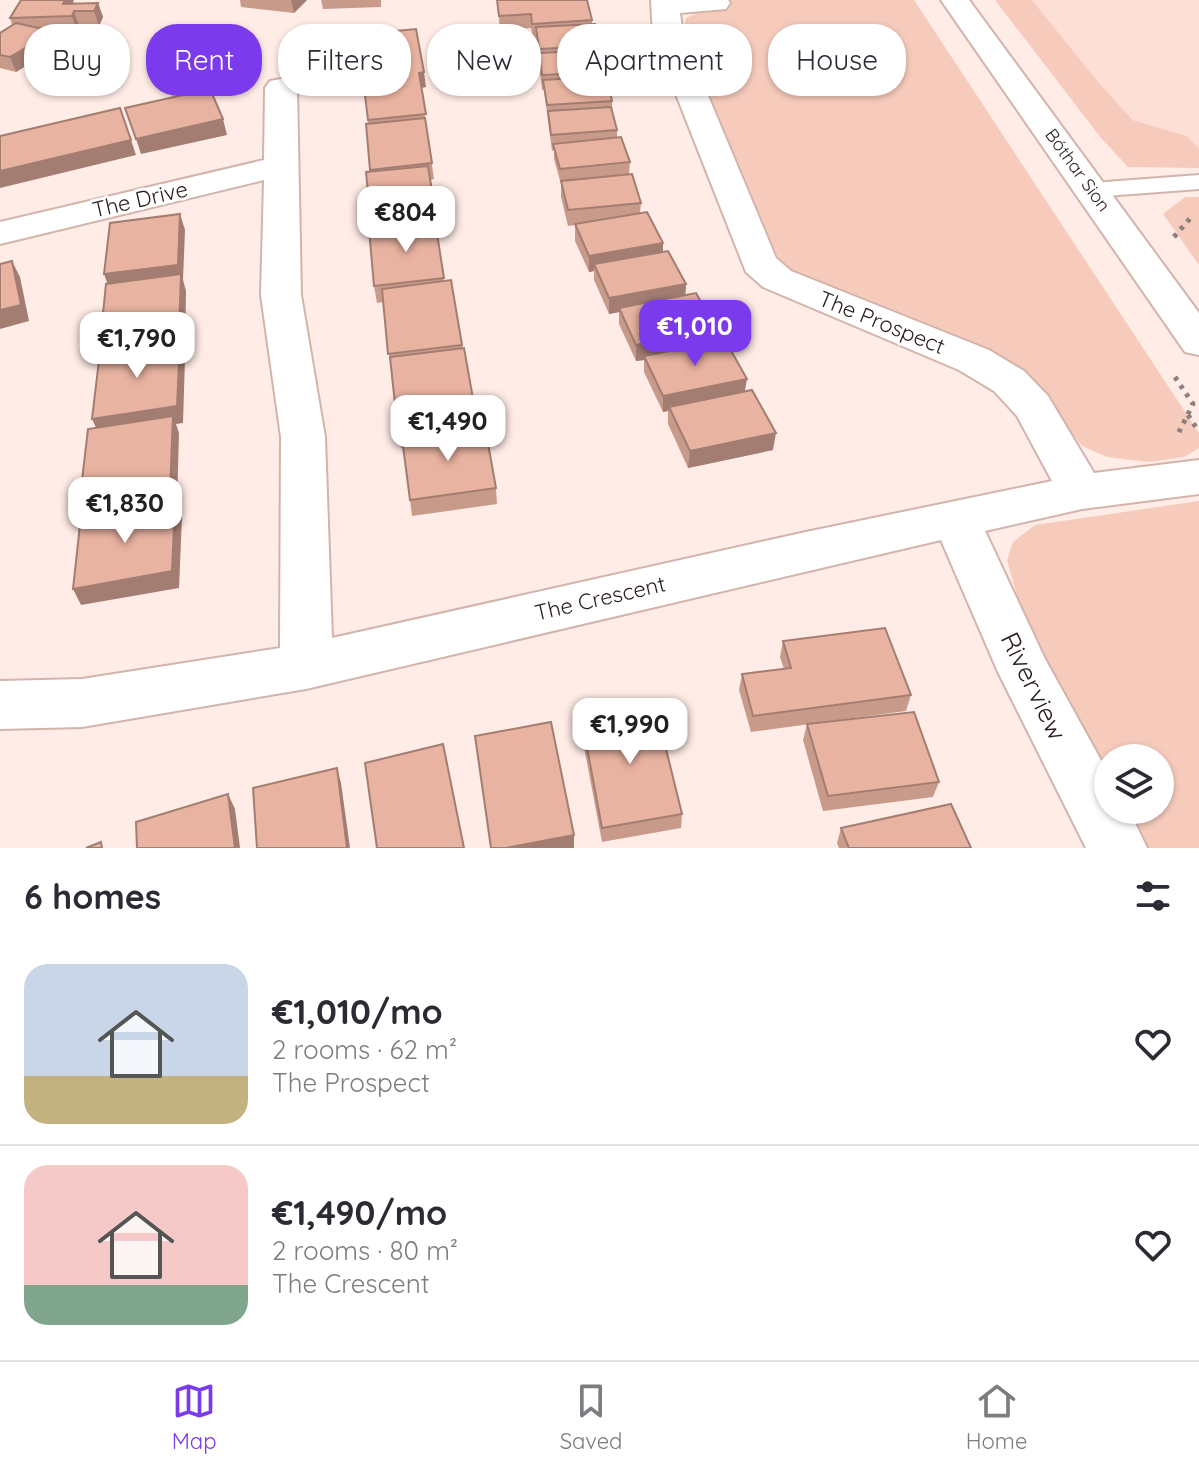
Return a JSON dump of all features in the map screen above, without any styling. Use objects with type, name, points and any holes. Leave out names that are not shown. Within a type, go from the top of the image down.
[{"type":"street","name":"Bóthar Sion","points":[[955,0],[1199,342]]},
{"type":"street","points":[[665,2],[716,3]]},
{"type":"street","name":"The Prospect","points":[[665,2],[668,36],[759,264],[777,279],[974,360],[1009,381],[1033,407],[1082,492]]},
{"type":"street","points":[[281,96],[281,295],[303,437],[306,666]]},
{"type":"street","name":"The Drive","points":[[0,233],[281,166]]},
{"type":"street","name":"The Crescent","points":[[0,705],[82,703],[306,666],[801,552],[1082,492],[1199,477]]},
{"type":"street","name":"Riverview","points":[[957,521],[1025,672],[1117,848]]},
{"type":"lane","points":[[1092,190],[1199,182]]},
{"type":"path","points":[[1173,245],[1174,233],[1198,209]]},
{"type":"path","points":[[1163,436],[1178,434],[1193,404],[1169,368]]},
{"type":"path","points":[[1188,415],[1199,432]]},
{"type":"shaded area","points":[[710,0],[914,0],[1199,433],[1199,448],[1184,457],[1149,462],[1107,457],[1082,446],[1052,410],[1041,390],[1006,358],[799,274],[782,263],[735,168],[707,96],[752,96],[752,24],[685,24],[686,18],[697,13],[714,12]]},
{"type":"shaded area","points":[[995,0],[1032,0],[1133,120],[1187,136],[1199,149],[1199,168],[1128,167],[1101,138]]},
{"type":"shaded area","points":[[1032,0],[1199,0],[1199,149],[1187,136],[1134,120],[1099,83]]},
{"type":"shaded area","points":[[1185,197],[1199,197],[1199,265],[1163,214]]},
{"type":"shaded area","points":[[1199,501],[1199,848],[1148,848],[1133,824],[1174,824],[1174,744],[1094,744],[1094,752],[1022,614],[1007,560],[1013,542],[1035,525]]},
{"type":"building","points":[[21,0],[98,3],[94,11],[74,11],[72,16],[10,18]]},
{"type":"building","points":[[497,0],[587,0],[592,20],[532,24],[531,14],[499,16]]},
{"type":"building","points":[[16,23],[24,25],[24,49],[10,57],[0,55],[0,33]]},
{"type":"building","points":[[557,26],[557,48],[541,49],[541,27]]},
{"type":"building","points":[[411,29],[416,29],[424,72],[419,73],[426,114],[368,120],[365,96],[411,96]]},
{"type":"building","points":[[557,52],[557,74],[542,75],[541,53]]},
{"type":"building","points":[[557,79],[557,96],[611,96],[612,101],[547,105],[543,80]]},
{"type":"building","points":[[179,96],[213,96],[223,119],[136,139],[125,108]]},
{"type":"building","points":[[611,107],[617,130],[551,135],[548,111]]},
{"type":"building","points":[[120,108],[131,140],[0,171],[0,136]]},
{"type":"building","points":[[425,118],[432,163],[370,170],[366,124]]},
{"type":"building","points":[[621,137],[630,162],[560,169],[553,144]]},
{"type":"building","points":[[428,166],[436,216],[371,223],[366,172]]},
{"type":"building","points":[[632,174],[641,203],[568,210],[561,181]]},
{"type":"building","points":[[647,212],[663,243],[589,256],[575,224]]},
{"type":"building","points":[[180,214],[178,265],[104,274],[110,223]]},
{"type":"building","points":[[435,221],[444,278],[374,286],[369,229]]},
{"type":"building","points":[[668,251],[686,284],[609,298],[594,264]]},
{"type":"building","points":[[12,261],[21,305],[0,310],[0,264]]},
{"type":"building","points":[[181,274],[179,332],[100,343],[106,284]]},
{"type":"building","points":[[451,280],[462,345],[388,354],[382,289]]},
{"type":"building","points":[[696,293],[716,329],[636,345],[619,308]]},
{"type":"building","points":[[725,340],[747,379],[663,396],[644,356]]},
{"type":"building","points":[[180,341],[177,406],[92,419],[100,352]]},
{"type":"building","points":[[464,348],[477,421],[398,432],[390,357]]},
{"type":"building","points":[[752,390],[776,433],[690,451],[669,407]]},
{"type":"building","points":[[173,416],[170,491],[79,506],[88,429]]},
{"type":"building","points":[[485,427],[496,488],[410,500],[402,438]]},
{"type":"building","points":[[175,501],[172,571],[73,589],[81,516]]},
{"type":"building","points":[[885,628],[911,695],[753,716],[742,674],[791,668],[783,641]]},
{"type":"building","points":[[655,704],[682,814],[602,828],[581,715]]},
{"type":"building","points":[[914,712],[939,782],[828,796],[807,724]]},
{"type":"building","points":[[551,722],[574,835],[491,848],[475,736]]},
{"type":"building","points":[[443,744],[464,848],[377,848],[365,763]]},
{"type":"building","points":[[337,768],[347,848],[257,848],[253,788]]},
{"type":"building","points":[[228,794],[235,848],[137,848],[136,822]]},
{"type":"building","points":[[951,804],[971,848],[849,848],[841,828]]},
{"type":"building","points":[[101,842],[102,848],[86,848]]}]
